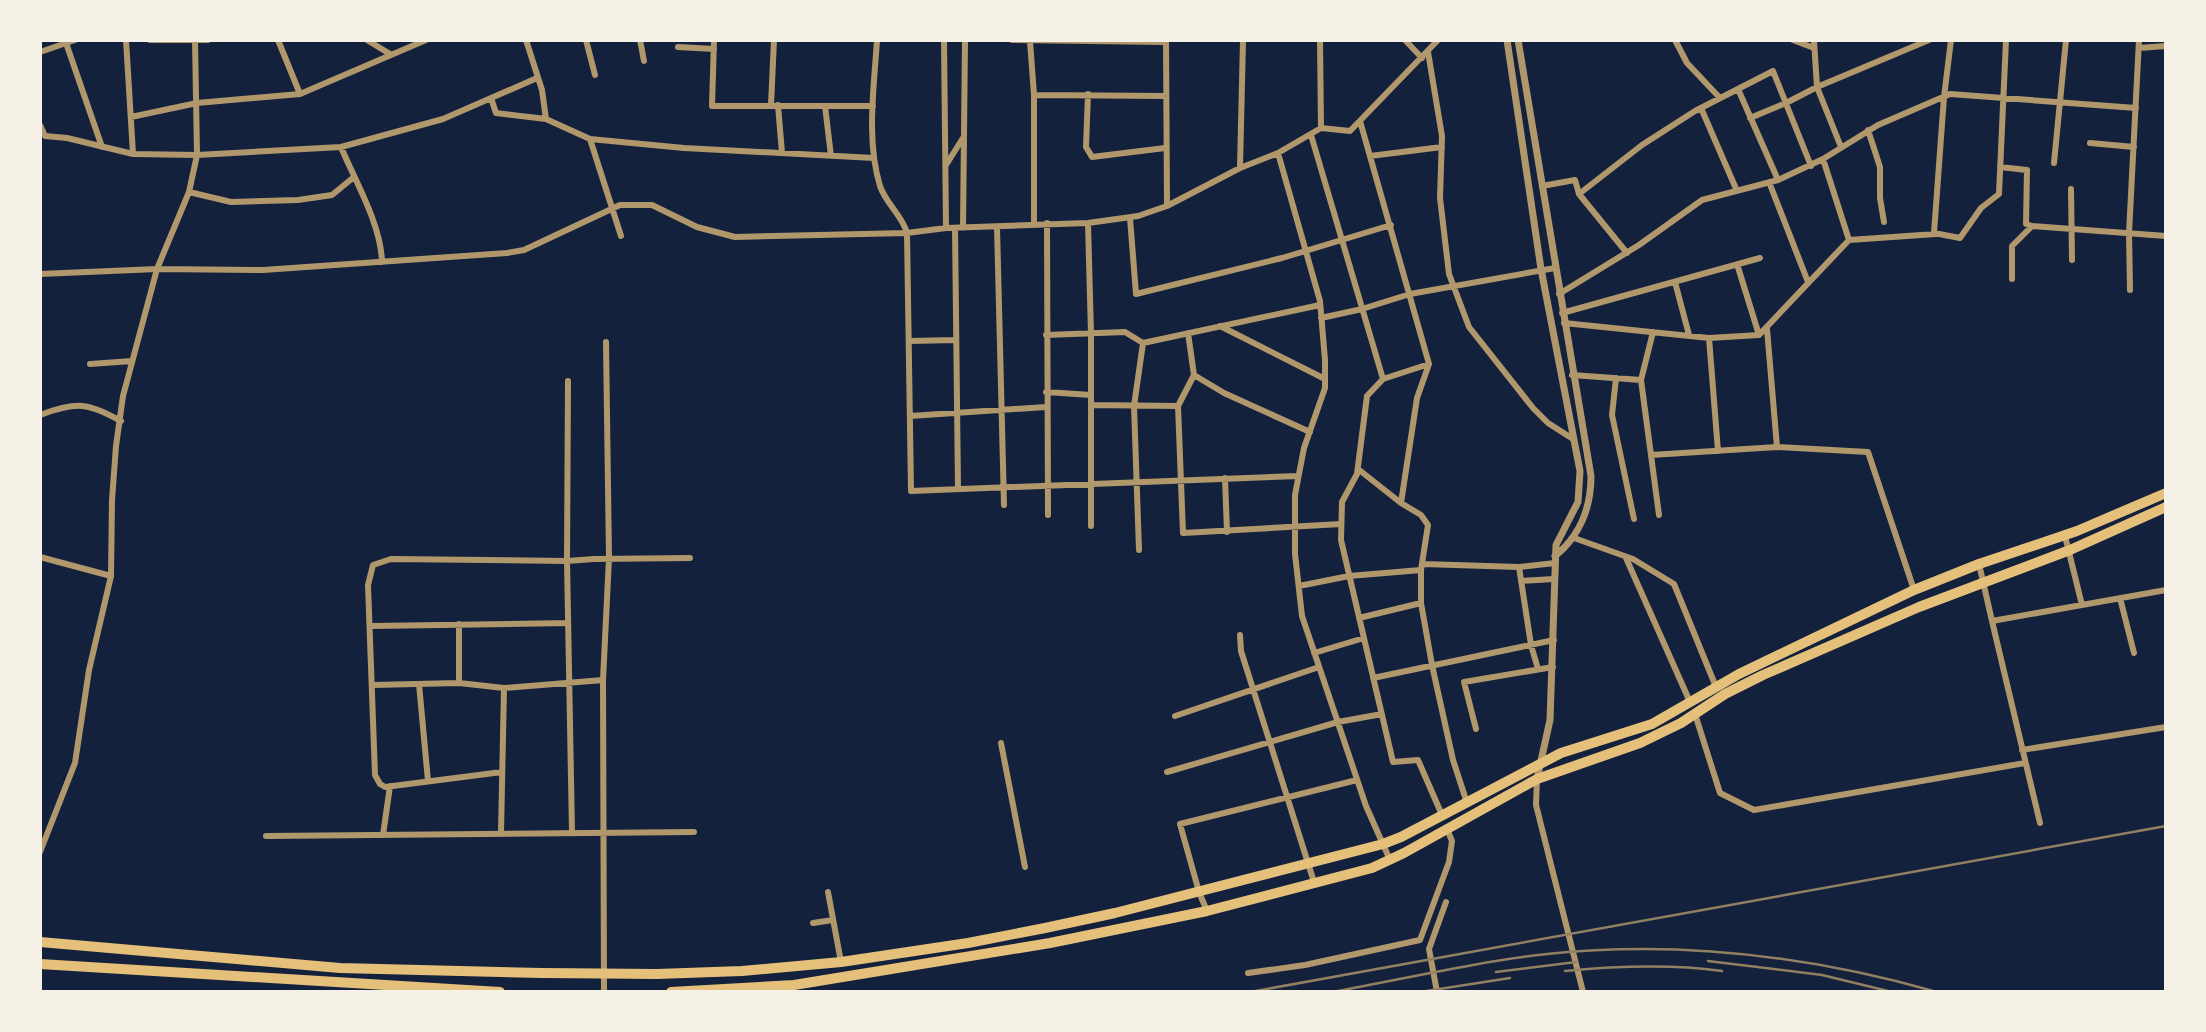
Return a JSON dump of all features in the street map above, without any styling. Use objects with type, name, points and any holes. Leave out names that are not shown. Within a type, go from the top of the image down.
[{"type":"main road","points":[[40,942],[340,968],[604,973],[741,971],[841,962],[968,943],[1045,928],[1383,844],[1573,748],[1652,724],[1716,687],[1914,590],[1979,564],[2065,536],[2166,493]]},
{"type":"main road","points":[[671,992],[794,985],[1050,943],[1207,911],[1372,868],[1447,830],[1537,779],[1640,743],[1763,675],[1919,607],[2070,550],[2166,507]]},
{"type":"main road","points":[[876,957],[878,973]]},
{"type":"main road","points":[[40,964],[500,992]]},
{"type":"street","points":[[40,52],[75,40]]},
{"type":"street","points":[[127,40],[132,154]]},
{"type":"street","points":[[150,40],[208,40]]},
{"type":"street","points":[[278,40],[300,94]]},
{"type":"street","points":[[367,40],[390,54]]},
{"type":"street","points":[[402,40],[405,48]]},
{"type":"street","points":[[131,117],[197,103],[300,94],[426,40]]},
{"type":"street","points":[[526,40],[542,90],[546,119]]},
{"type":"street","points":[[586,40],[595,75]]},
{"type":"street","points":[[640,40],[644,61]]},
{"type":"street","points":[[714,40],[712,106],[873,106]]},
{"type":"street","points":[[774,40],[775,105],[782,153]]},
{"type":"street","points":[[877,40],[873,106],[874,158],[884,195],[904,223],[907,233],[911,491],[1298,476]]},
{"type":"street","points":[[944,40],[946,228]]},
{"type":"street","points":[[958,488],[955,340],[964,136],[965,40]]},
{"type":"street","points":[[1012,40],[1165,41],[1167,206]]},
{"type":"street","points":[[1240,168],[1243,40]]},
{"type":"street","points":[[1320,40],[1321,128]]},
{"type":"street","points":[[1405,40],[1422,58]]},
{"type":"street","points":[[40,274],[263,270],[467,255],[486,256],[524,250],[611,209],[629,204],[652,205],[697,227],[735,237],[907,233],[946,228],[1088,223],[1130,218],[1167,206],[1240,168],[1278,153],[1321,128],[1350,131],[1438,40]]},
{"type":"street","points":[[1507,40],[1541,269],[1580,471],[1578,502],[1558,539],[1555,559],[1550,720],[1537,779],[1536,805],[1583,992]]},
{"type":"street","points":[[1299,586],[1349,576],[1422,567],[1519,567],[1555,559],[1574,538],[1586,513],[1591,493],[1591,476],[1518,40]]},
{"type":"street","points":[[1675,40],[1687,63],[1720,98]]},
{"type":"street","points":[[1793,40],[1814,44],[1817,87],[1841,147]]},
{"type":"street","points":[[1751,118],[1929,40]]},
{"type":"street","points":[[1951,40],[1934,233],[1960,238],[1981,208],[1999,194],[2006,40]]},
{"type":"street","points":[[2054,163],[2066,40]]},
{"type":"street","points":[[2130,290],[2129,233],[2139,40]]},
{"type":"street","points":[[40,852],[75,763],[89,670],[111,576],[112,500],[123,396],[157,270],[189,192],[197,155],[195,41]]},
{"type":"street","points":[[1030,41],[1034,94],[1034,224]]},
{"type":"street","points":[[65,42],[102,147]]},
{"type":"street","points":[[2139,48],[2166,46]]},
{"type":"street","points":[[678,47],[714,49]]},
{"type":"street","points":[[1429,52],[1442,136],[1440,198],[1449,274],[1453,286],[1469,327],[1505,374],[1551,425],[1573,439]]},
{"type":"street","points":[[1579,194],[1642,145],[1701,108],[1773,71],[1811,166]]},
{"type":"street","points":[[40,125],[45,136],[132,154],[197,155],[341,146],[443,119],[537,78]]},
{"type":"street","points":[[1738,89],[1778,180]]},
{"type":"street","points":[[1034,94],[1165,96]]},
{"type":"street","points":[[1088,94],[1086,147],[1092,157],[1165,148]]},
{"type":"street","points":[[1559,294],[1627,253],[1702,200],[1778,180],[1811,166],[1868,130],[1951,94],[2136,108]]},
{"type":"street","points":[[491,98],[496,113],[546,119],[590,139],[684,148],[874,158]]},
{"type":"street","points":[[825,106],[831,156]]},
{"type":"street","points":[[1701,108],[1737,191]]},
{"type":"street","points":[[1360,121],[1429,364],[1416,398],[1401,503]]},
{"type":"street","points":[[1868,130],[1880,167],[1880,198],[1884,222]]},
{"type":"street","points":[[1311,135],[1383,379]]},
{"type":"street","points":[[945,166],[964,136]]},
{"type":"street","points":[[590,139],[621,236]]},
{"type":"street","points":[[2091,144],[2134,147]]},
{"type":"street","points":[[341,146],[379,238],[382,262]]},
{"type":"street","points":[[1370,156],[1442,147]]},
{"type":"street","points":[[1278,153],[1320,305],[1325,379],[1325,388],[1298,476],[1295,554],[1302,616],[1357,780],[1390,860]]},
{"type":"street","points":[[1823,159],[1850,240]]},
{"type":"street","points":[[2000,167],[2027,170],[2026,224],[2166,236]]},
{"type":"street","points":[[189,192],[231,202],[298,200],[332,195],[354,177]]},
{"type":"street","points":[[1542,186],[1575,180],[1579,194],[1627,253]]},
{"type":"street","points":[[1769,182],[1808,282]]},
{"type":"street","points":[[2071,189],[2072,260]]},
{"type":"street","points":[[1130,218],[1136,294],[1304,251],[1391,225]]},
{"type":"street","points":[[1046,223],[1048,515]]},
{"type":"street","points":[[1088,223],[1091,526]]},
{"type":"street","points":[[2012,279],[2012,246],[2032,226]]},
{"type":"street","points":[[997,227],[1004,505]]},
{"type":"street","points":[[1564,323],[1709,338],[1759,335],[1850,240],[1939,234]]},
{"type":"street","points":[[1562,313],[1760,258]]},
{"type":"street","points":[[1737,264],[1759,335]]},
{"type":"street","points":[[1321,318],[1362,309],[1409,294],[1555,268]]},
{"type":"street","points":[[1675,282],[1689,335]]},
{"type":"street","points":[[1046,335],[1125,332],[1143,343],[1320,305]]},
{"type":"street","points":[[1220,326],[1325,379]]},
{"type":"street","points":[[1767,329],[1777,447]]},
{"type":"street","points":[[1653,332],[1641,380],[1659,515]]},
{"type":"street","points":[[1188,333],[1194,375],[1178,406],[1183,533],[1341,524]]},
{"type":"street","points":[[1709,338],[1718,451]]},
{"type":"street","points":[[910,341],[955,340]]},
{"type":"street","points":[[604,992],[603,680],[609,558],[606,342]]},
{"type":"street","points":[[1139,550],[1134,407],[1143,343]]},
{"type":"street","points":[[90,363],[132,361]]},
{"type":"street","points":[[1429,364],[1383,379],[1367,396],[1357,474],[1342,502],[1341,540],[1393,762],[1418,761],[1442,815]]},
{"type":"street","points":[[1194,375],[1224,393],[1310,432]]},
{"type":"street","points":[[1572,375],[1641,380]]},
{"type":"street","points":[[1616,378],[1612,415],[1634,519]]},
{"type":"street","points":[[568,381],[567,561],[572,832]]},
{"type":"street","points":[[1046,392],[1091,394]]},
{"type":"street","points":[[40,415],[84,405],[92,406],[121,421]]},
{"type":"street","points":[[1091,405],[1178,406]]},
{"type":"street","points":[[911,416],[1046,407]]},
{"type":"street","points":[[1651,455],[1777,447],[1868,452],[1914,590]]},
{"type":"street","points":[[1358,469],[1401,503],[1421,515],[1428,525],[1422,567],[1421,603],[1453,760],[1467,803]]},
{"type":"street","points":[[1225,478],[1227,532]]},
{"type":"street","points":[[2065,536],[2082,605]]},
{"type":"street","points":[[1574,538],[1633,559],[1674,584],[1716,687]]},
{"type":"street","points":[[40,557],[111,576]]},
{"type":"street","points":[[502,772],[390,786],[380,784],[375,775],[368,585],[373,565],[391,559],[567,561],[690,558]]},
{"type":"street","points":[[1626,558],[1690,702]]},
{"type":"street","points":[[1979,564],[2040,823]]},
{"type":"street","points":[[1519,567],[1531,645],[1538,669]]},
{"type":"street","points":[[1521,581],[1554,579]]},
{"type":"street","points":[[1992,621],[2166,590]]},
{"type":"street","points":[[2120,597],[2134,653]]},
{"type":"street","points":[[1359,618],[1421,603]]},
{"type":"street","points":[[371,626],[568,623]]},
{"type":"street","points":[[459,624],[459,683]]},
{"type":"street","points":[[1240,635],[1241,651],[1314,882]]},
{"type":"street","points":[[1314,653],[1364,638]]},
{"type":"street","points":[[1373,678],[1554,640]]},
{"type":"street","points":[[1175,716],[1319,667]]},
{"type":"street","points":[[1476,729],[1464,682],[1553,667]]},
{"type":"street","points":[[373,685],[459,683],[504,688],[603,680]]},
{"type":"street","points":[[419,684],[428,781]]},
{"type":"street","points":[[501,833],[504,688]]},
{"type":"street","points":[[1167,772],[1338,723],[1382,714]]},
{"type":"street","points":[[1695,714],[1720,793],[1754,810],[2025,763]]},
{"type":"street","points":[[2022,750],[2166,727]]},
{"type":"street","points":[[1001,743],[1026,867]]},
{"type":"street","points":[[1207,911],[1180,824],[1357,780]]},
{"type":"street","points":[[383,835],[390,786]]},
{"type":"street","points":[[1248,973],[1304,965],[1420,940],[1449,862],[1452,842],[1447,830]]},
{"type":"street","points":[[266,836],[694,832]]},
{"type":"street","points":[[828,892],[841,962]]},
{"type":"street","points":[[1437,992],[1429,949],[1446,902]]},
{"type":"street","points":[[813,923],[833,920]]},
{"type":"railway","points":[[1250,992],[2166,826]]},
{"type":"railway","points":[[1332,992],[1520,957],[1596,950],[1646,949],[1695,950],[1793,960],[1889,979],[1937,992]]},
{"type":"railway","points":[[1708,961],[1822,975],[1892,992]]},
{"type":"railway","points":[[1496,972],[1576,962]]},
{"type":"railway","points":[[1565,971],[1644,967],[1722,971]]},
{"type":"railway","points":[[1420,992],[1510,978]]}]
